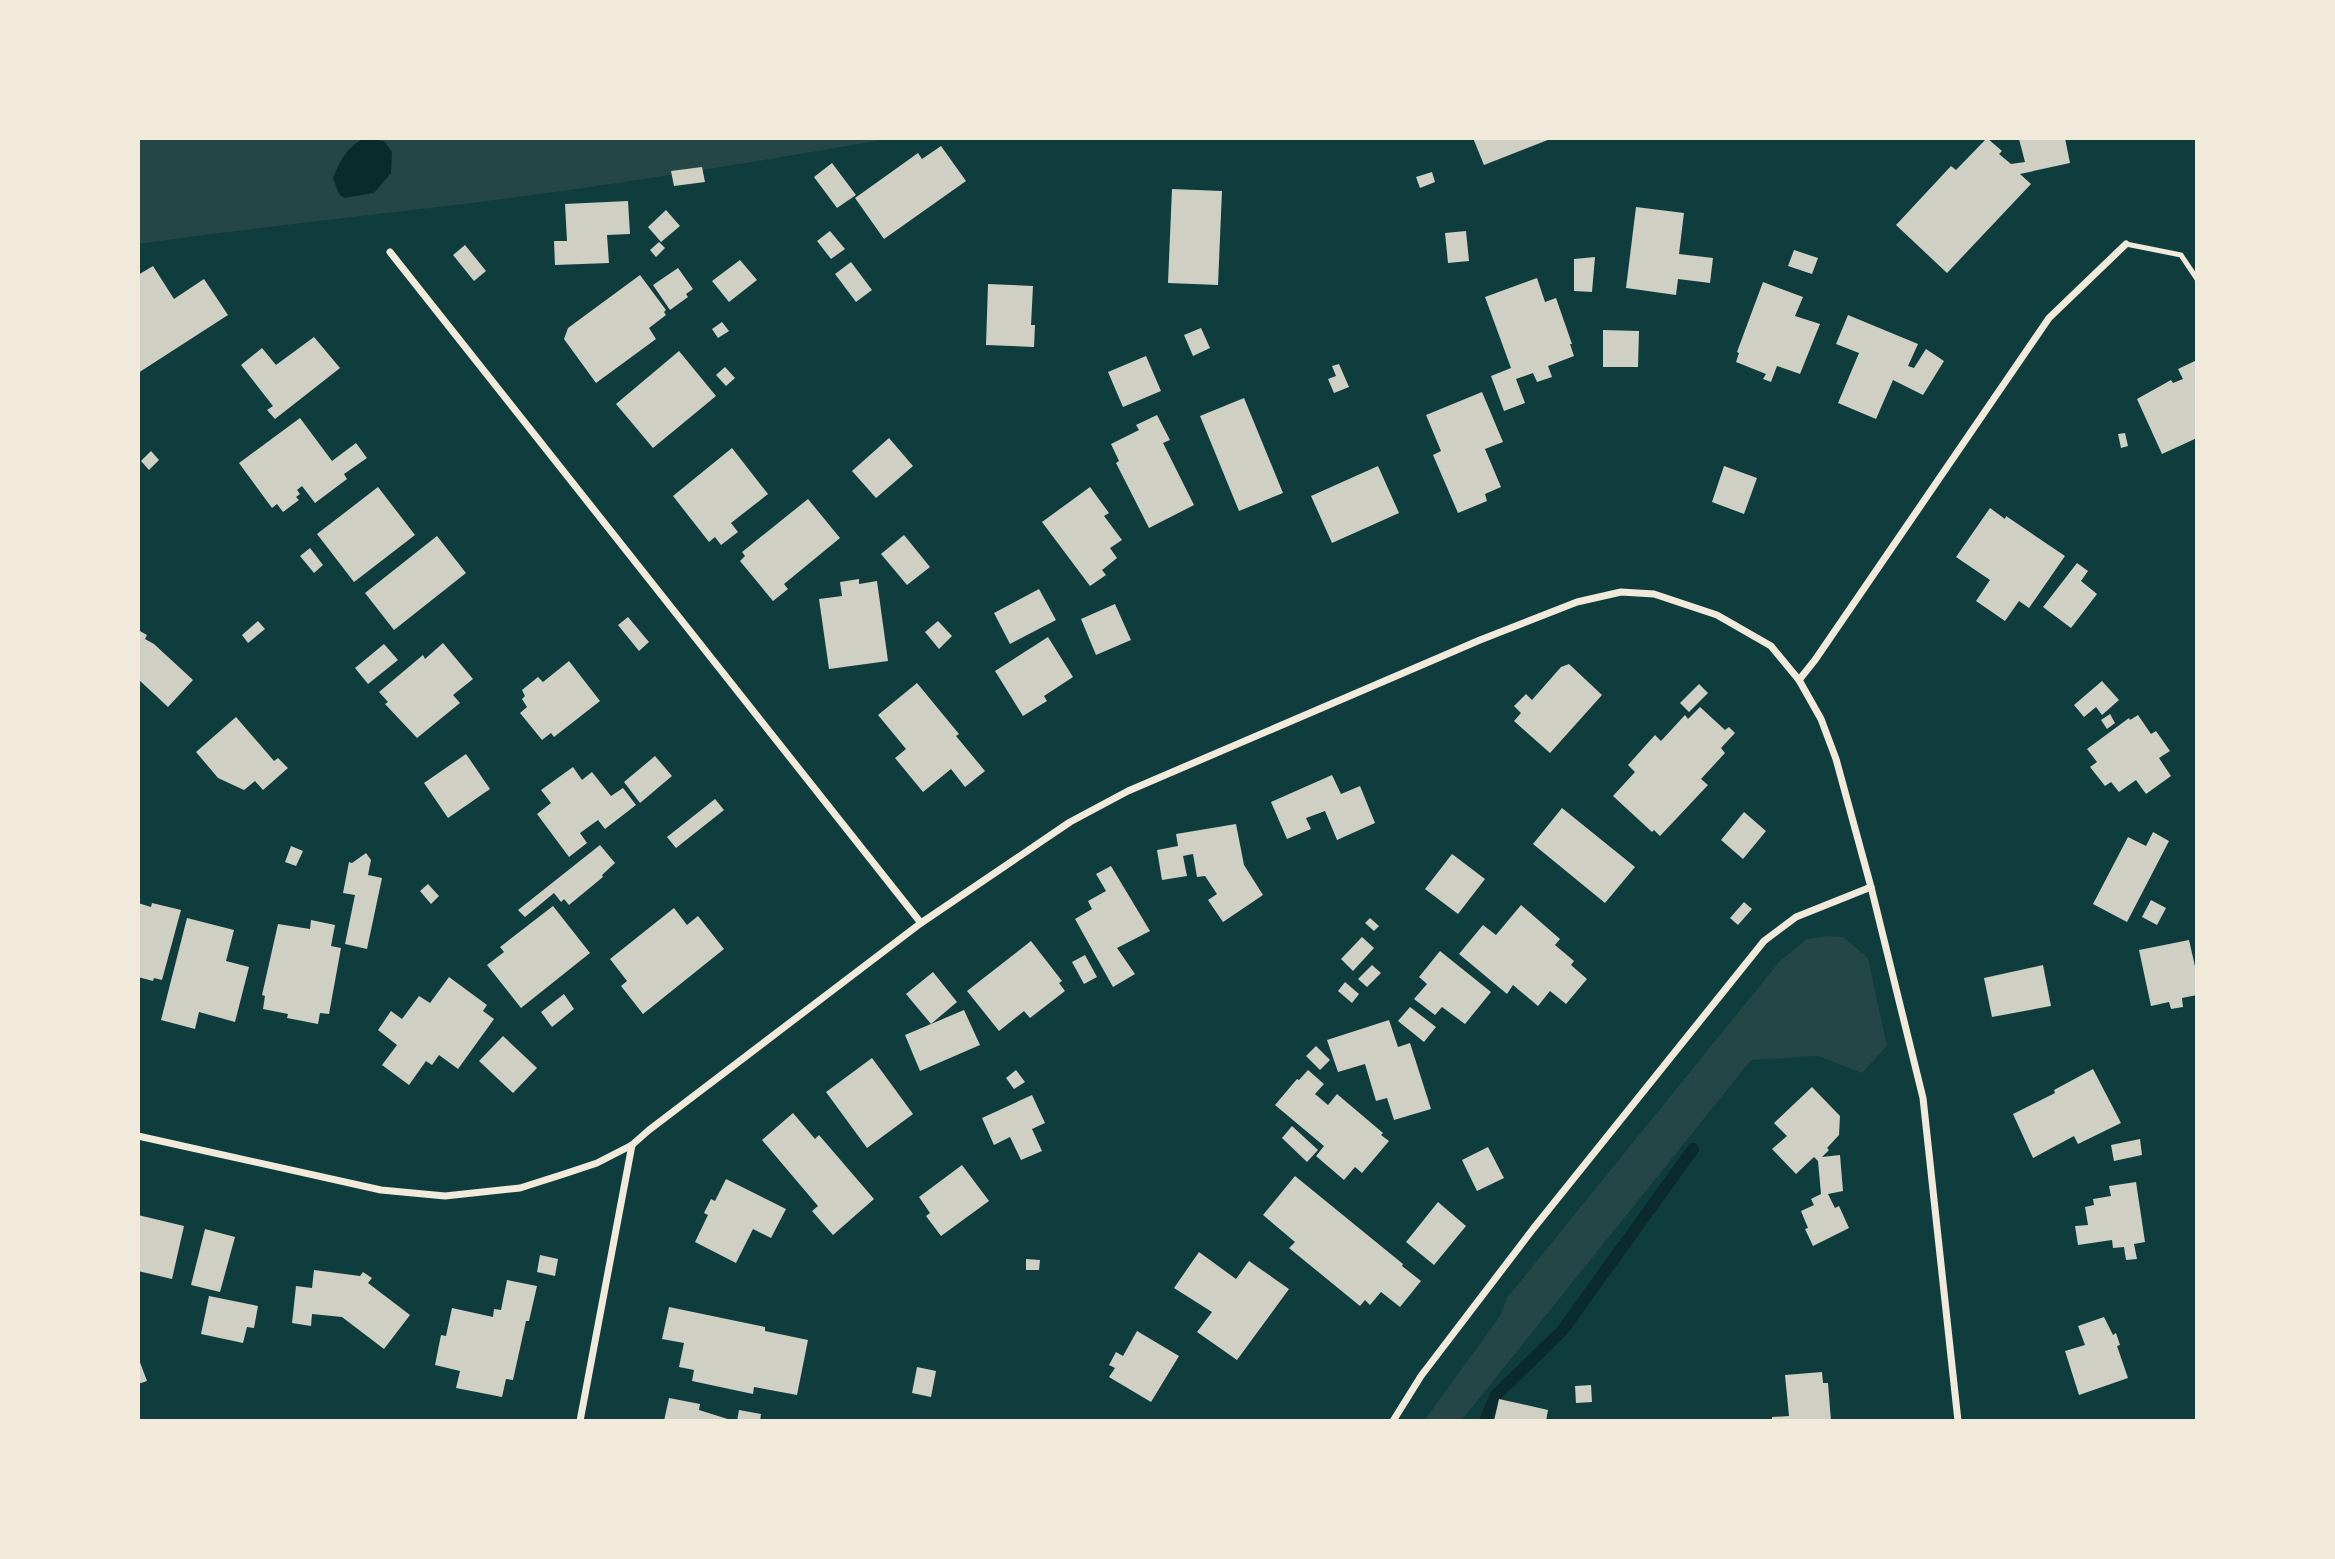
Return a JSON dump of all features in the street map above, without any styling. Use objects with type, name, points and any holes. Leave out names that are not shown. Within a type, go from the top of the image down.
[{"type":"street","points":[[1799,680],[2049,318],[2126,244]]},
{"type":"street","points":[[390,252],[920,923]]},
{"type":"street","points":[[138,1136],[381,1190],[445,1196],[520,1188],[597,1163],[632,1145],[920,923],[1070,822],[1128,791],[1480,640],[1577,602],[1621,592],[1654,594],[1717,615],[1772,646],[1799,680],[1821,719],[1836,759],[1923,1098],[1958,1421]]},
{"type":"street","points":[[1393,1421],[1421,1376],[1533,1229],[1764,941],[1796,917],[1871,887]]},
{"type":"street","points":[[580,1421],[632,1145]]},
{"type":"lane","points":[[2126,244],[2180,255],[2197,279]]},
{"type":"shaded area","points":[[138,138],[893,138],[593,187],[138,244]]},
{"type":"shaded area","points":[[365,138],[384,141],[392,152],[391,173],[374,193],[344,198],[339,194],[333,178],[345,155]]},
{"type":"shaded area","points":[[1843,937],[1868,958],[1887,1046],[1862,1073],[1818,1056],[1751,1060],[1461,1421],[1424,1421],[1500,1316],[1507,1298],[1780,961],[1807,939]]},
{"type":"building","points":[[1473,138],[1553,138],[1484,165]]},
{"type":"building","points":[[1987,138],[2002,151],[1999,154],[2011,164],[2025,162],[2019,139],[2065,138],[2070,163],[2020,174],[2031,184],[1947,273],[1896,225],[1951,166],[1956,170]]},
{"type":"building","points":[[941,146],[966,181],[884,239],[855,198],[918,153],[922,159]]},
{"type":"building","points":[[832,163],[856,195],[837,208],[814,177]]},
{"type":"building","points":[[702,167],[705,182],[674,186],[671,171]]},
{"type":"building","points":[[1432,172],[1435,182],[1420,188],[1416,177]]},
{"type":"building","points":[[1172,189],[1222,191],[1218,285],[1168,283]]},
{"type":"building","points":[[628,201],[630,234],[607,235],[609,263],[555,265],[554,241],[567,241],[565,204]]},
{"type":"building","points":[[1636,207],[1684,213],[1679,254],[1713,258],[1710,283],[1678,279],[1676,295],[1626,288]]},
{"type":"building","points":[[666,210],[680,226],[661,242],[648,227]]},
{"type":"building","points":[[830,231],[845,249],[831,259],[817,241]]},
{"type":"building","points":[[1466,231],[1469,261],[1448,263],[1445,233]]},
{"type":"building","points":[[659,242],[665,248],[656,257],[650,250]]},
{"type":"building","points":[[465,245],[486,271],[474,281],[453,255]]},
{"type":"building","points":[[1794,250],[1818,258],[1812,274],[1788,266]]},
{"type":"building","points":[[1595,257],[1592,292],[1574,291],[1574,259]]},
{"type":"building","points":[[740,260],[757,280],[729,302],[712,281]]},
{"type":"building","points":[[851,262],[872,290],[856,302],[835,274]]},
{"type":"building","points":[[153,266],[174,299],[204,279],[228,315],[138,373],[138,275]]},
{"type":"building","points":[[678,268],[693,289],[686,294],[688,297],[670,310],[653,285]]},
{"type":"building","points":[[640,275],[666,310],[666,315],[649,328],[656,339],[596,383],[564,339],[568,328]]},
{"type":"building","points":[[1537,278],[1545,302],[1556,298],[1574,356],[1548,366],[1552,377],[1537,382],[1533,373],[1516,379],[1525,403],[1504,411],[1491,376],[1511,368],[1485,297]]},
{"type":"building","points":[[1763,282],[1803,297],[1795,316],[1820,324],[1800,374],[1777,366],[1771,382],[1763,379],[1766,374],[1736,362],[1737,352]]},
{"type":"building","points":[[988,284],[1033,286],[1031,325],[1035,325],[1034,347],[986,345]]},
{"type":"building","points":[[1848,315],[1918,344],[1908,366],[1914,368],[1926,349],[1944,361],[1923,395],[1893,380],[1876,419],[1838,403],[1859,353],[1836,344]]},
{"type":"building","points":[[722,322],[729,331],[718,338],[712,329]]},
{"type":"building","points":[[1201,328],[1210,348],[1193,356],[1184,335]]},
{"type":"building","points":[[1603,330],[1639,331],[1638,367],[1603,367]]},
{"type":"building","points":[[314,337],[340,368],[275,419],[267,410],[273,406],[241,365],[262,348],[276,365]]},
{"type":"building","points":[[679,351],[716,396],[653,448],[616,404]]},
{"type":"building","points":[[1146,356],[1161,391],[1123,407],[1108,372]]},
{"type":"building","points":[[2197,360],[2197,438],[2162,454],[2137,399],[2171,380],[2173,383],[2183,379],[2178,369]]},
{"type":"building","points":[[1339,364],[1349,387],[1334,393],[1328,379],[1336,376],[1332,366]]},
{"type":"building","points":[[725,367],[735,378],[726,386],[716,375]]},
{"type":"building","points":[[1482,392],[1503,442],[1485,449],[1501,487],[1485,494],[1487,501],[1458,513],[1433,455],[1441,451],[1426,415]]},
{"type":"building","points":[[1244,398],[1283,493],[1239,511],[1200,416]]},
{"type":"building","points":[[1157,415],[1170,440],[1163,443],[1194,505],[1149,528],[1116,463],[1119,461],[1111,444],[1139,430],[1136,425]]},
{"type":"building","points":[[300,418],[332,461],[356,443],[367,458],[344,474],[347,479],[315,503],[302,486],[297,490],[300,494],[296,497],[299,500],[283,512],[277,504],[272,508],[239,463]]},
{"type":"building","points":[[2125,433],[2128,446],[2121,448],[2118,434]]},
{"type":"building","points":[[889,438],[913,466],[876,498],[852,471]]},
{"type":"building","points":[[732,448],[768,494],[731,523],[738,532],[721,545],[715,537],[709,542],[673,496]]},
{"type":"building","points":[[151,451],[159,460],[149,470],[141,461]]},
{"type":"building","points":[[1378,466],[1399,513],[1332,543],[1311,496]]},
{"type":"building","points":[[1724,466],[1757,478],[1744,514],[1712,502]]},
{"type":"building","points":[[378,487],[415,535],[354,582],[317,534]]},
{"type":"building","points":[[1090,487],[1109,513],[1104,516],[1122,540],[1110,548],[1117,558],[1102,570],[1106,575],[1090,586],[1042,522]]},
{"type":"building","points":[[808,499],[840,538],[784,584],[788,589],[773,601],[740,561],[745,556],[742,552]]},
{"type":"building","points":[[1990,508],[2065,556],[2029,608],[2019,601],[2005,621],[1976,601],[1990,580],[1956,557]]},
{"type":"building","points":[[904,535],[930,567],[907,585],[881,554]]},
{"type":"building","points":[[437,536],[466,573],[394,630],[365,593]]},
{"type":"building","points":[[310,548],[323,565],[314,573],[300,556]]},
{"type":"building","points":[[2077,563],[2088,571],[2081,581],[2097,594],[2071,628],[2043,607]]},
{"type":"building","points":[[859,579],[859,584],[877,581],[888,661],[829,669],[819,599],[842,596],[840,582]]},
{"type":"building","points":[[1039,589],[1056,620],[1010,644],[994,613]]},
{"type":"building","points":[[1115,604],[1131,640],[1096,655],[1081,619]]},
{"type":"building","points":[[628,617],[649,642],[639,651],[618,625]]},
{"type":"building","points":[[258,621],[265,629],[248,643],[242,635]]},
{"type":"building","points":[[938,621],[952,636],[939,649],[925,632]]},
{"type":"building","points":[[138,630],[147,635],[145,639],[193,680],[168,707],[138,679]]},
{"type":"building","points":[[1048,637],[1073,677],[1044,696],[1047,701],[1023,716],[995,671]]},
{"type":"building","points":[[443,643],[473,679],[453,695],[460,703],[417,738],[385,704],[388,702],[379,692],[423,655],[425,659]]},
{"type":"building","points":[[384,644],[398,660],[368,684],[355,668]]},
{"type":"building","points":[[569,661],[600,701],[554,737],[551,733],[542,740],[520,713],[527,707],[522,699],[525,696],[522,690],[538,677],[543,682]]},
{"type":"building","points":[[1569,664],[1602,695],[1550,753],[1514,721],[1521,713],[1514,706],[1526,694],[1532,700],[1561,667]]},
{"type":"building","points":[[2102,681],[2119,700],[2102,715],[2096,707],[2084,717],[2074,705]]},
{"type":"building","points":[[917,683],[985,771],[965,787],[951,769],[923,792],[895,758],[906,749],[878,715]]},
{"type":"building","points":[[1699,684],[1708,693],[1689,712],[1680,703]]},
{"type":"building","points":[[1700,707],[1725,730],[1729,727],[1735,733],[1721,748],[1725,753],[1701,779],[1708,785],[1660,836],[1654,830],[1652,832],[1613,796],[1635,772],[1628,765],[1655,735],[1661,741],[1685,715],[1688,719]]},
{"type":"building","points":[[2110,714],[2115,723],[2107,729],[2101,720]]},
{"type":"building","points":[[2138,715],[2151,734],[2156,731],[2170,751],[2159,758],[2171,776],[2146,794],[2136,780],[2119,792],[2111,782],[2105,786],[2090,767],[2097,762],[2087,749],[2129,718],[2130,720]]},
{"type":"building","points":[[236,717],[274,761],[278,758],[288,768],[263,790],[255,781],[244,790],[218,778],[196,752]]},
{"type":"building","points":[[466,754],[490,789],[448,818],[424,783]]},
{"type":"building","points":[[655,756],[672,776],[640,803],[624,782]]},
{"type":"building","points":[[573,767],[582,780],[592,772],[611,796],[623,788],[636,805],[605,829],[598,820],[580,833],[587,843],[569,857],[537,814],[551,803],[541,790]]},
{"type":"building","points":[[1332,775],[1341,794],[1360,786],[1375,823],[1337,840],[1325,811],[1306,818],[1311,829],[1287,839],[1271,802]]},
{"type":"building","points":[[715,799],[724,810],[676,848],[667,837]]},
{"type":"building","points":[[1562,808],[1635,867],[1605,903],[1533,844]]},
{"type":"building","points":[[1744,812],[1766,831],[1743,859],[1721,840]]},
{"type":"building","points":[[1236,824],[1244,865],[1263,895],[1223,922],[1208,900],[1217,894],[1205,876],[1197,877],[1193,854],[1183,856],[1187,876],[1162,880],[1157,850],[1178,846],[1176,834]]},
{"type":"building","points":[[2153,832],[2169,841],[2127,922],[2093,904],[2128,837],[2146,846]]},
{"type":"building","points":[[600,845],[615,863],[603,877],[569,905],[564,899],[561,902],[554,893],[525,917],[518,910]]},
{"type":"building","points":[[291,846],[303,851],[296,866],[285,862]]},
{"type":"building","points":[[366,853],[371,860],[368,875],[382,878],[367,949],[345,944],[355,895],[343,893],[349,862],[352,863]]},
{"type":"building","points":[[1452,854],[1485,879],[1458,914],[1425,889]]},
{"type":"building","points":[[1111,866],[1150,931],[1117,948],[1135,974],[1113,987],[1075,919],[1092,909],[1088,901],[1106,891],[1096,874]]},
{"type":"building","points":[[428,884],[439,896],[431,904],[420,891]]},
{"type":"building","points":[[2151,900],[2166,908],[2157,925],[2142,917]]},
{"type":"building","points":[[1744,902],[1752,909],[1738,925],[1730,918]]},
{"type":"building","points":[[138,903],[151,907],[152,903],[181,910],[162,980],[154,978],[153,981],[138,977]]},
{"type":"building","points":[[1521,905],[1560,939],[1555,945],[1574,961],[1571,965],[1587,979],[1566,1004],[1550,991],[1538,1006],[1513,985],[1507,994],[1459,954],[1483,925],[1496,935]]},
{"type":"building","points":[[553,906],[590,953],[521,1008],[487,965],[504,952],[500,947]]},
{"type":"building","points":[[674,908],[687,925],[698,916],[724,949],[643,1014],[621,986],[627,981],[610,959]]},
{"type":"building","points":[[187,918],[234,930],[226,961],[249,967],[235,1022],[199,1012],[195,1029],[161,1020]]},
{"type":"building","points":[[1370,918],[1379,926],[1374,931],[1365,923]]},
{"type":"building","points":[[311,920],[335,925],[331,946],[341,948],[329,1014],[320,1013],[318,1024],[287,1018],[288,1014],[263,1009],[265,996],[262,995],[278,924],[310,929]]},
{"type":"building","points":[[1362,937],[1374,948],[1353,971],[1341,959]]},
{"type":"building","points":[[2189,940],[2197,975],[2197,995],[2182,998],[2183,1007],[2171,1009],[2169,1002],[2151,1006],[2139,950]]},
{"type":"building","points":[[1031,941],[1062,981],[1059,983],[1065,991],[1030,1018],[1024,1011],[999,1031],[967,991]]},
{"type":"building","points":[[1440,951],[1491,992],[1465,1024],[1442,1007],[1435,1015],[1414,999],[1427,984],[1419,977]]},
{"type":"building","points":[[1085,955],[1097,977],[1084,984],[1072,962]]},
{"type":"building","points":[[1372,965],[1381,973],[1367,987],[1358,979]]},
{"type":"building","points":[[2043,965],[2051,1006],[1992,1017],[1984,978]]},
{"type":"building","points":[[933,972],[957,1002],[931,1024],[906,994]]},
{"type":"building","points":[[449,977],[487,1005],[483,1011],[494,1019],[458,1069],[439,1055],[432,1065],[426,1061],[409,1085],[382,1065],[397,1045],[378,1030],[391,1011],[402,1019],[419,996],[430,1003]]},
{"type":"building","points":[[1345,982],[1359,994],[1352,1003],[1338,991]]},
{"type":"building","points":[[564,994],[574,1009],[552,1027],[541,1012]]},
{"type":"building","points":[[1410,1007],[1436,1027],[1424,1042],[1398,1021]]},
{"type":"building","points":[[964,1010],[980,1045],[920,1071],[905,1035]]},
{"type":"building","points":[[1389,1020],[1398,1047],[1410,1043],[1431,1109],[1394,1120],[1387,1098],[1376,1101],[1365,1064],[1338,1072],[1327,1040]]},
{"type":"building","points":[[503,1036],[537,1068],[513,1093],[479,1061]]},
{"type":"building","points":[[1316,1046],[1330,1060],[1320,1070],[1306,1056]]},
{"type":"building","points":[[872,1058],[913,1114],[867,1148],[826,1092]]},
{"type":"building","points":[[2093,1069],[2121,1123],[2078,1144],[2074,1136],[2033,1158],[2013,1114],[2055,1093],[2054,1090]]},
{"type":"building","points":[[1016,1070],[1025,1082],[1014,1089],[1006,1078]]},
{"type":"building","points":[[1308,1070],[1324,1084],[1315,1094],[1328,1105],[1337,1094],[1389,1141],[1362,1173],[1355,1167],[1344,1180],[1316,1156],[1324,1146],[1275,1105]]},
{"type":"building","points":[[1812,1087],[1840,1116],[1839,1135],[1822,1157],[1840,1155],[1843,1191],[1828,1194],[1835,1208],[1839,1206],[1849,1228],[1813,1246],[1801,1211],[1814,1205],[1811,1199],[1821,1194],[1818,1161],[1814,1157],[1796,1174],[1772,1149],[1787,1136],[1774,1123]]},
{"type":"building","points":[[1032,1095],[1045,1123],[1032,1129],[1042,1151],[1021,1160],[1010,1137],[994,1145],[982,1118]]},
{"type":"building","points":[[793,1113],[815,1139],[819,1135],[874,1199],[833,1235],[812,1211],[818,1206],[762,1140]]},
{"type":"building","points":[[1292,1126],[1318,1150],[1307,1162],[1282,1138]]},
{"type":"building","points":[[2140,1139],[2142,1155],[2114,1161],[2111,1145]]},
{"type":"building","points":[[1488,1147],[1504,1178],[1477,1191],[1462,1160]]},
{"type":"building","points":[[962,1165],[989,1201],[941,1236],[926,1216],[930,1213],[919,1197]]},
{"type":"building","points":[[1295,1176],[1421,1281],[1400,1307],[1381,1292],[1370,1305],[1365,1300],[1360,1306],[1289,1248],[1295,1242],[1263,1215]]},
{"type":"building","points":[[726,1179],[786,1209],[771,1238],[753,1229],[736,1263],[695,1242],[708,1215],[704,1213],[711,1199],[715,1201]]},
{"type":"building","points":[[2136,1182],[2145,1242],[2134,1244],[2137,1259],[2126,1260],[2124,1247],[2113,1248],[2112,1240],[2078,1245],[2075,1226],[2088,1225],[2085,1207],[2094,1205],[2093,1199],[2111,1196],[2109,1186]]},
{"type":"building","points":[[1438,1202],[1466,1226],[1434,1265],[1406,1242]]},
{"type":"building","points":[[138,1215],[184,1226],[172,1279],[138,1271]]},
{"type":"building","points":[[205,1229],[235,1237],[220,1292],[191,1285]]},
{"type":"building","points":[[1199,1252],[1236,1279],[1249,1261],[1289,1289],[1237,1360],[1197,1332],[1212,1312],[1174,1288]]},
{"type":"building","points":[[540,1255],[558,1259],[555,1276],[537,1272]]},
{"type":"building","points":[[1026,1259],[1040,1260],[1039,1270],[1026,1270]]},
{"type":"building","points":[[314,1270],[360,1276],[363,1272],[372,1278],[368,1283],[410,1315],[384,1349],[342,1317],[312,1314],[311,1326],[292,1323],[296,1286],[312,1288]]},
{"type":"building","points":[[507,1280],[537,1286],[513,1380],[506,1379],[502,1397],[456,1388],[460,1371],[435,1365],[441,1335],[446,1336],[452,1308],[493,1317],[494,1309],[501,1310]]},
{"type":"building","points":[[209,1296],[258,1306],[254,1328],[247,1327],[243,1343],[201,1334]]},
{"type":"building","points":[[669,1307],[765,1327],[765,1331],[808,1340],[797,1395],[754,1387],[753,1394],[692,1381],[694,1370],[679,1367],[684,1343],[662,1339]]},
{"type":"building","points":[[2104,1317],[2113,1335],[2116,1333],[2120,1345],[2117,1346],[2128,1378],[2079,1395],[2065,1351],[2085,1345],[2078,1326]]},
{"type":"building","points":[[1137,1331],[1179,1356],[1151,1402],[1109,1377],[1115,1368],[1109,1365],[1116,1352],[1123,1356]]},
{"type":"building","points":[[138,1357],[147,1381],[138,1384]]},
{"type":"building","points":[[917,1367],[936,1371],[931,1397],[912,1393]]},
{"type":"building","points":[[1822,1372],[1823,1383],[1828,1383],[1831,1421],[1772,1421],[1772,1417],[1789,1416],[1785,1375]]},
{"type":"building","points":[[1591,1385],[1592,1402],[1576,1403],[1575,1386]]},
{"type":"building","points":[[669,1398],[700,1404],[699,1410],[734,1421],[664,1421]]},
{"type":"building","points":[[1499,1399],[1548,1410],[1546,1421],[1494,1421]]},
{"type":"building","points":[[739,1410],[761,1414],[760,1421],[737,1421]]},
{"type":"waterway","points":[[1485,1421],[1496,1395],[1562,1331],[1693,1149]]}]
